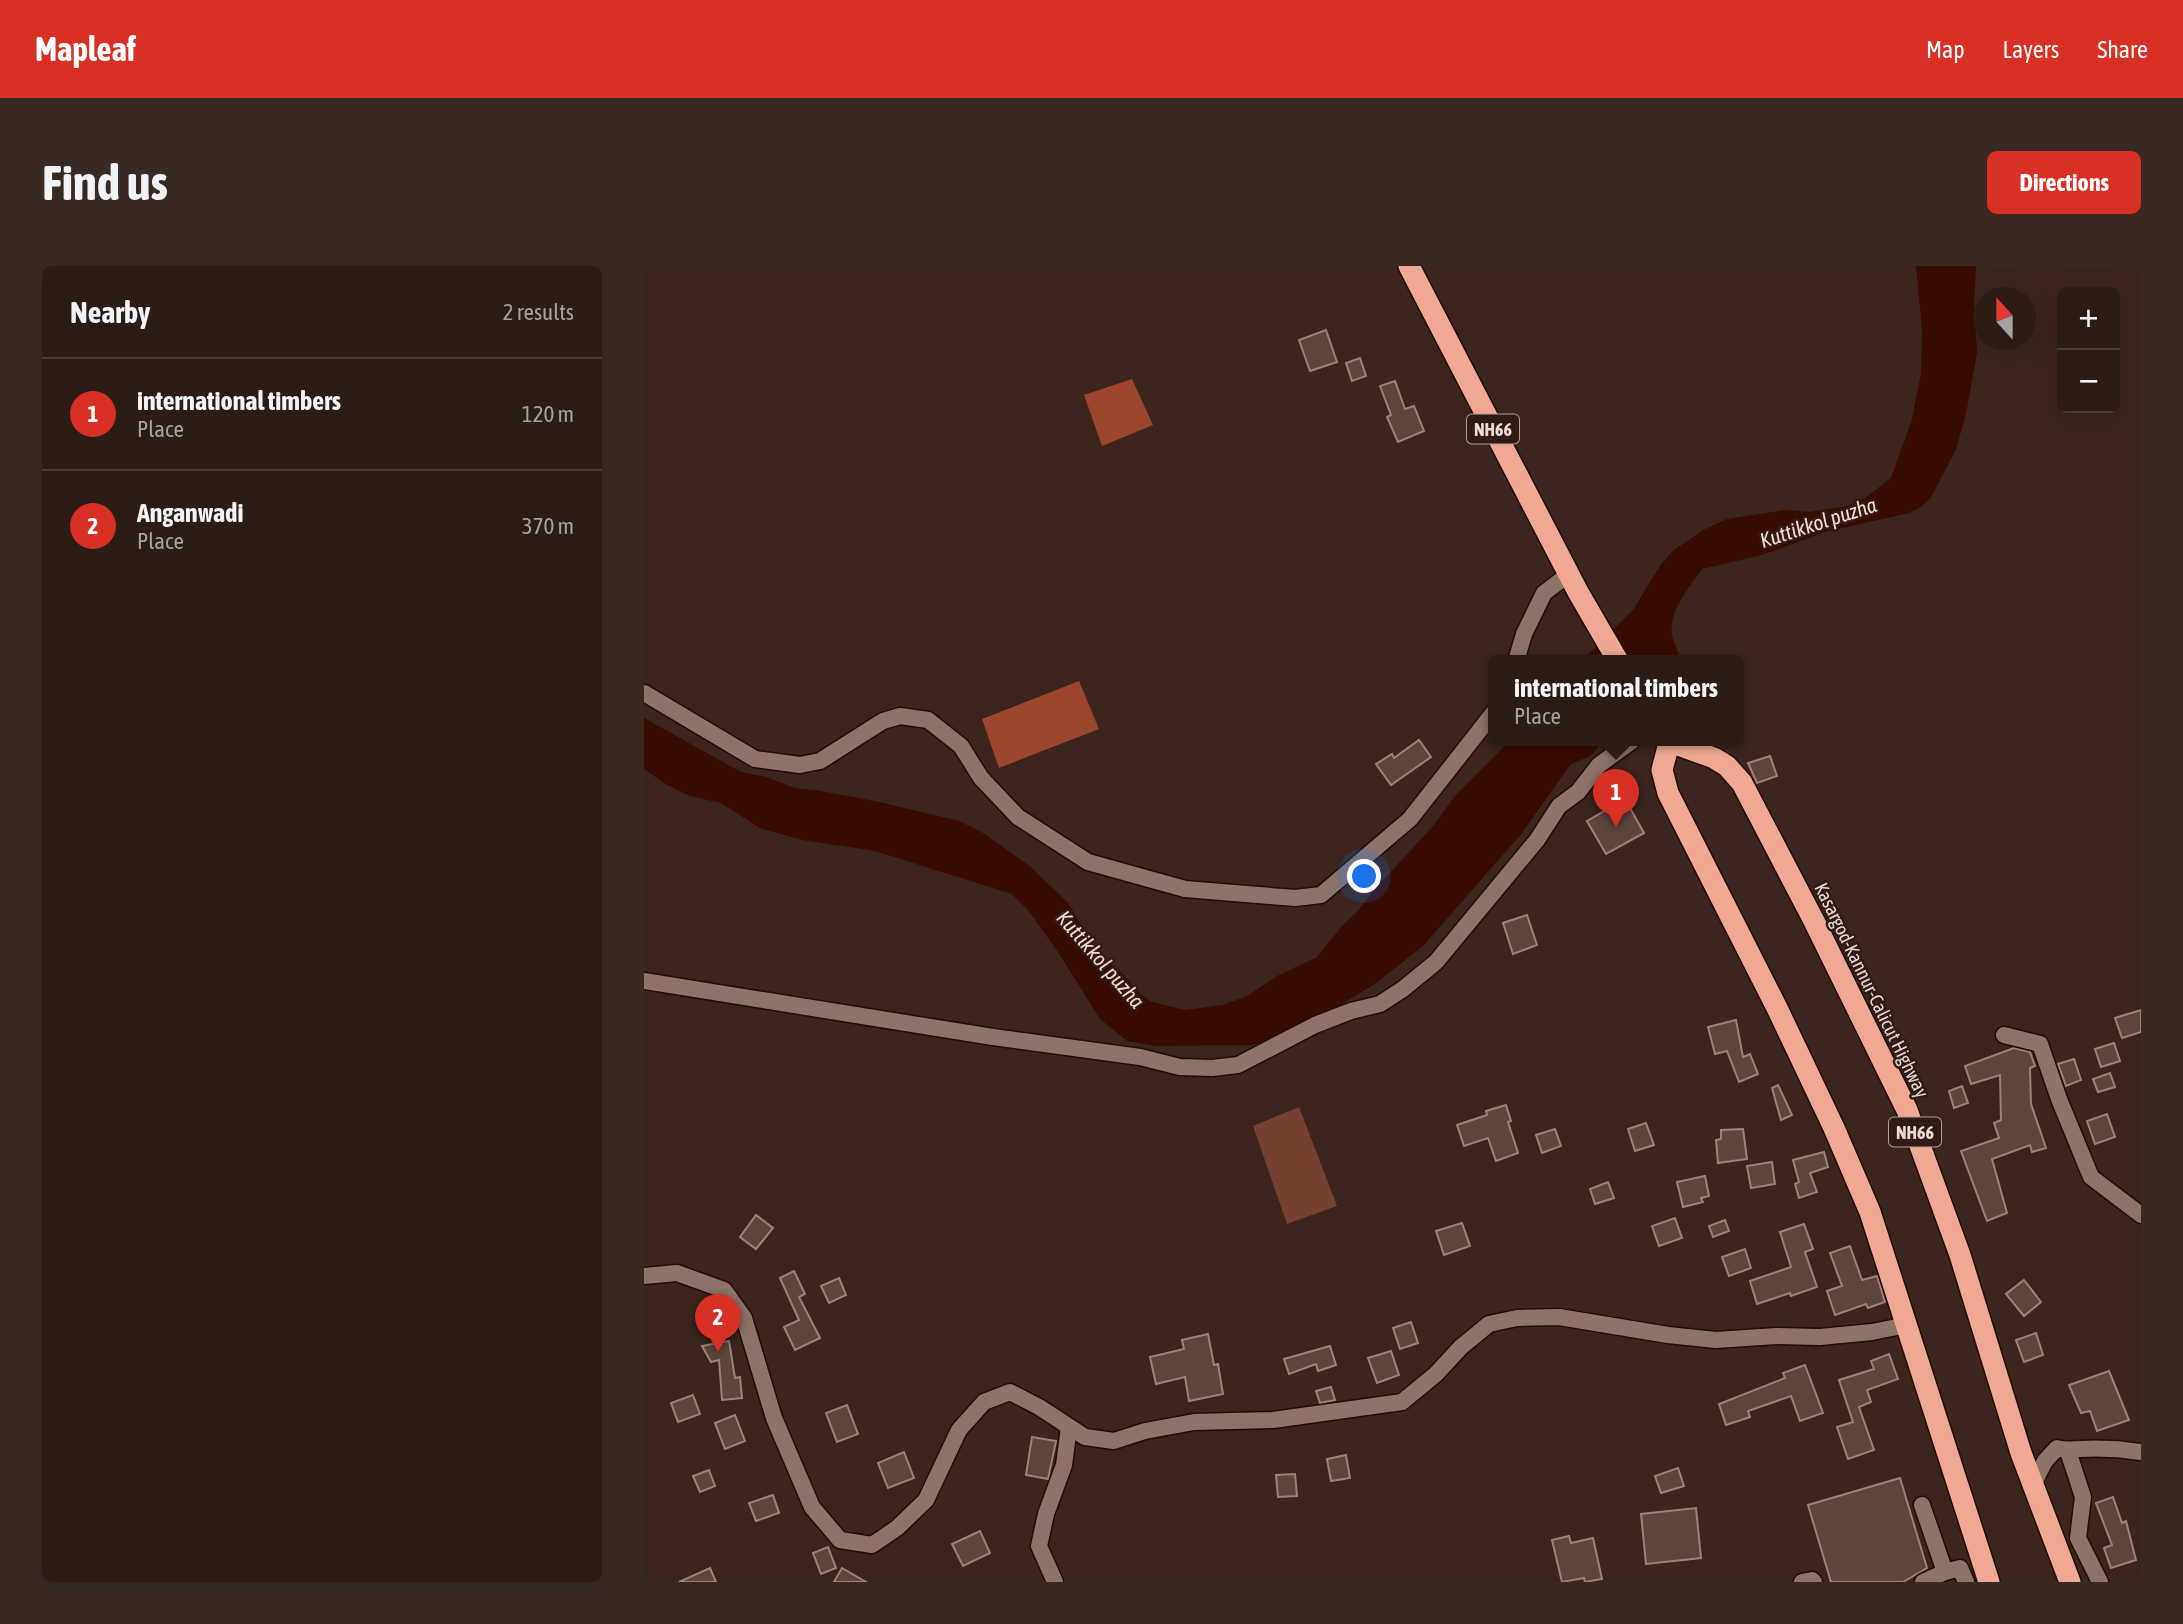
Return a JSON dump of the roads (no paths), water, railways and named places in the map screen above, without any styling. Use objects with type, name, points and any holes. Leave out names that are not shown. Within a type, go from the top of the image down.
[{"type":"highway","name":"NH66","points":[[1409,266],[1573,583],[1615,655]]},
{"type":"highway","name":"Kasargod-Kannur-Calicut Highway","points":[[1667,746],[1662,770],[1668,793],[1777,1008],[1870,1212],[1989,1582]]},
{"type":"highway","name":"Kasargod-Kannur-Calicut Highway","points":[[1680,746],[1714,758],[1727,766],[1742,783],[1814,921],[1907,1110],[1934,1180],[2033,1485],[2070,1582]]},
{"type":"street","points":[[1518,655],[1524,634],[1544,593],[1573,583]]},
{"type":"street","points":[[644,693],[755,759],[800,765],[820,761],[883,721],[900,716],[928,720],[961,746],[981,778],[1018,817],[1088,862],[1185,889],[1295,898],[1321,895],[1410,819],[1488,718]]},
{"type":"street","points":[[644,981],[993,1037],[1140,1057],[1180,1067],[1212,1068],[1238,1065],[1315,1025],[1351,1011],[1380,1004],[1412,982],[1436,962],[1537,839],[1559,806],[1578,792],[1599,765],[1625,746]]},
{"type":"street","points":[[2004,1035],[2040,1044],[2091,1177],[2141,1215]]},
{"type":"street","points":[[644,1276],[677,1273],[724,1290],[744,1318],[774,1418],[812,1507],[840,1539],[872,1545],[897,1528],[926,1500],[959,1430],[984,1402],[1010,1392],[1085,1437],[1114,1441],[1145,1431],[1194,1422],[1273,1420],[1402,1402],[1489,1324],[1517,1318],[1559,1317],[1626,1329],[1716,1340],[1776,1336],[1820,1337],[1872,1332],[1907,1325]]},
{"type":"street","points":[[1055,1582],[1039,1546],[1046,1514],[1064,1465],[1069,1427]]},
{"type":"street","points":[[2033,1485],[2045,1461],[2057,1448],[2068,1451],[2106,1449],[2141,1452]]},
{"type":"street","points":[[2068,1451],[2083,1497],[2078,1538],[2100,1582]]},
{"type":"street","points":[[1922,1505],[1945,1572]]},
{"type":"street","points":[[1923,1582],[1960,1568],[1966,1582]]},
{"type":"street","points":[[1801,1582],[1814,1582]]},
{"type":"water","name":"Kuttikkol puzha","points":[[1916,266],[1975,266],[1973,350],[1977,350],[1977,353],[1966,414],[1956,449],[1931,498],[1909,513],[1825,532],[1762,555],[1702,569],[1681,600],[1674,616],[1672,634],[1678,655],[1588,655],[1633,610],[1661,564],[1674,550],[1703,530],[1727,519],[1784,510],[1810,512],[1847,506],[1865,498],[1891,478],[1912,419],[1921,373],[1922,330]]},
{"type":"water","name":"Kuttikkol puzha","points":[[644,718],[741,772],[766,777],[795,788],[875,801],[959,821],[983,833],[1031,867],[1068,903],[1098,954],[1123,974],[1141,995],[1152,1002],[1185,1010],[1223,1005],[1247,996],[1279,975],[1317,957],[1434,825],[1455,796],[1505,746],[1599,746],[1592,755],[1570,765],[1522,833],[1423,946],[1375,984],[1290,1035],[1251,1045],[1155,1046],[1127,1041],[1100,1019],[1058,952],[1028,910],[1012,894],[875,851],[802,840],[760,828],[721,803],[690,796],[667,785],[644,769]]},
{"type":"place","name":"international timbers","points":[[1616,827]]},
{"type":"place","name":"Anganwadi","points":[[718,1352]]}]
